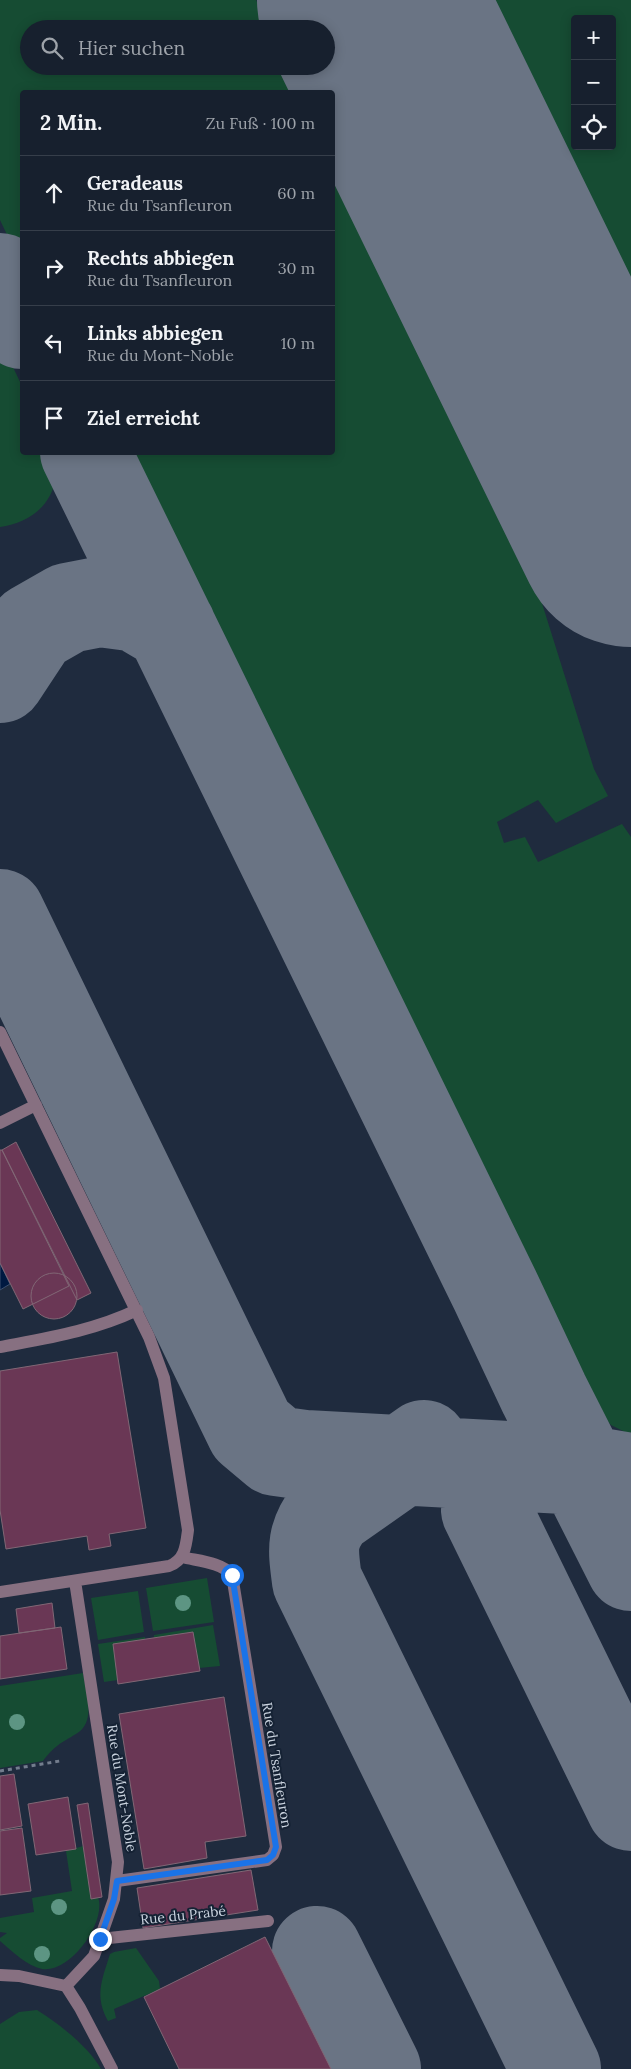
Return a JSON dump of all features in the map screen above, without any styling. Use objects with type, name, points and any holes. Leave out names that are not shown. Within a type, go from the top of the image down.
[{"type":"lane","points":[[0,1032],[150,1337],[164,1378],[188,1530],[186,1548],[182,1557],[177,1563],[169,1566],[0,1592]]},
{"type":"lane","points":[[0,1123],[36,1105]]},
{"type":"lane","points":[[0,1346],[65,1335],[98,1327],[137,1310]]},
{"type":"lane","name":"Rue du Tsanfleuron","points":[[117,1881],[267,1860],[273,1855],[276,1847],[232,1575],[227,1569],[220,1566],[182,1557]]},
{"type":"lane","name":"Rue du Mont-Noble","points":[[66,1986],[94,1956],[114,1899],[118,1862],[75,1581]]},
{"type":"lane","name":"Rue du Prabé","points":[[100,1939],[268,1921]]},
{"type":"lane","points":[[0,1975],[19,1976],[66,1986],[80,2008],[112,2069]]},
{"type":"path","points":[[0,1771],[60,1761]]},
{"type":"green space","points":[[0,0],[256,0],[266,20],[20,20],[20,75],[293,75],[300,90],[20,90],[20,262],[0,220]]},
{"type":"green space","points":[[483,0],[631,0],[631,301]]},
{"type":"green space","points":[[335,160],[524,546],[594,769],[608,796],[556,823],[538,800],[497,822],[504,843],[525,837],[538,862],[622,824],[631,837],[631,1435],[611,1425],[573,1387],[545,1336],[114,455],[335,455]]},
{"type":"green space","points":[[0,340],[20,382],[20,455],[54,455],[56,476],[50,496],[37,511],[20,522],[0,527]]},
{"type":"green space","points":[[207,1578],[214,1622],[153,1631],[146,1588]]},
{"type":"green space","points":[[138,1591],[144,1632],[98,1640],[91,1598]]},
{"type":"green space","points":[[213,1625],[220,1666],[199,1668],[193,1632],[154,1638],[154,1635]]},
{"type":"green space","points":[[145,1637],[145,1640],[113,1645],[118,1680],[104,1682],[98,1644]]},
{"type":"green space","points":[[83,1673],[88,1697],[88,1714],[82,1729],[54,1748],[43,1761],[0,1768],[0,1686]]},
{"type":"green space","points":[[83,1846],[91,1898],[98,1897],[97,1920],[92,1932],[84,1944],[64,1963],[53,1968],[42,1969],[31,1965],[0,1941],[0,1938],[7,1933],[0,1932],[0,1918],[34,1912],[32,1898],[72,1891],[66,1851]]},
{"type":"green space","points":[[136,1948],[159,1981],[160,1989],[114,2009],[116,2018],[108,2021],[100,1996],[102,1980],[110,1954]]},
{"type":"green space","points":[[37,2010],[72,2036],[89,2052],[101,2069],[0,2069],[0,2024],[19,2012]]},
{"type":"water","points":[[0,1263],[10,1284],[0,1290]]},
{"type":"building","points":[[16,1142],[91,1293],[77,1300],[2,1150]]},
{"type":"building","points":[[0,1150],[2,1150],[69,1286],[23,1309],[0,1263]]},
{"type":"building","points":[[50,1273],[58,1273],[67,1277],[73,1283],[77,1296],[73,1309],[67,1315],[58,1319],[50,1319],[41,1315],[35,1309],[31,1300],[31,1292],[35,1283],[41,1277]]},
{"type":"building","points":[[117,1352],[146,1528],[109,1534],[111,1546],[89,1550],[87,1536],[6,1549],[0,1510],[0,1371]]},
{"type":"building","points":[[52,1603],[55,1628],[19,1633],[16,1609]]},
{"type":"building","points":[[61,1627],[67,1669],[0,1679],[0,1636]]},
{"type":"building","points":[[193,1632],[200,1671],[118,1684],[113,1644]]},
{"type":"building","points":[[224,1697],[246,1836],[205,1842],[207,1858],[144,1869],[119,1714]]},
{"type":"building","points":[[14,1774],[22,1826],[0,1830],[0,1776]]},
{"type":"building","points":[[68,1797],[76,1849],[36,1855],[28,1804]]},
{"type":"building","points":[[88,1803],[102,1897],[91,1899],[77,1805]]},
{"type":"building","points":[[22,1828],[31,1891],[0,1895],[0,1831]]},
{"type":"building","points":[[251,1870],[258,1910],[143,1928],[137,1888]]},
{"type":"building","points":[[265,1937],[331,2069],[179,2069],[144,1997]]},
{"type":"taxiway","points":[[0,278],[20,320]]},
{"type":"taxiway","points":[[561,392],[601,454],[631,487]]},
{"type":"taxiway","points":[[86,455],[495,1290],[544,1394],[631,1566]]},
{"type":"taxiway","points":[[0,678],[33,628],[68,608],[99,602],[137,607],[171,627]]},
{"type":"taxiway","points":[[0,914],[251,1430],[276,1451],[305,1455],[582,1470],[631,1478]]},
{"type":"taxiway","points":[[424,1445],[330,1511],[319,1528],[314,1544],[317,1581],[556,2069]]},
{"type":"taxiway","points":[[486,1510],[631,1806]]},
{"type":"taxiway","points":[[317,1951],[376,2069]]},
{"type":"runway","points":[[370,0],[631,534]]},
{"type":"route","points":[[100,1939],[114,1899],[117,1881],[267,1860],[273,1855],[276,1847],[232,1575]]}]
